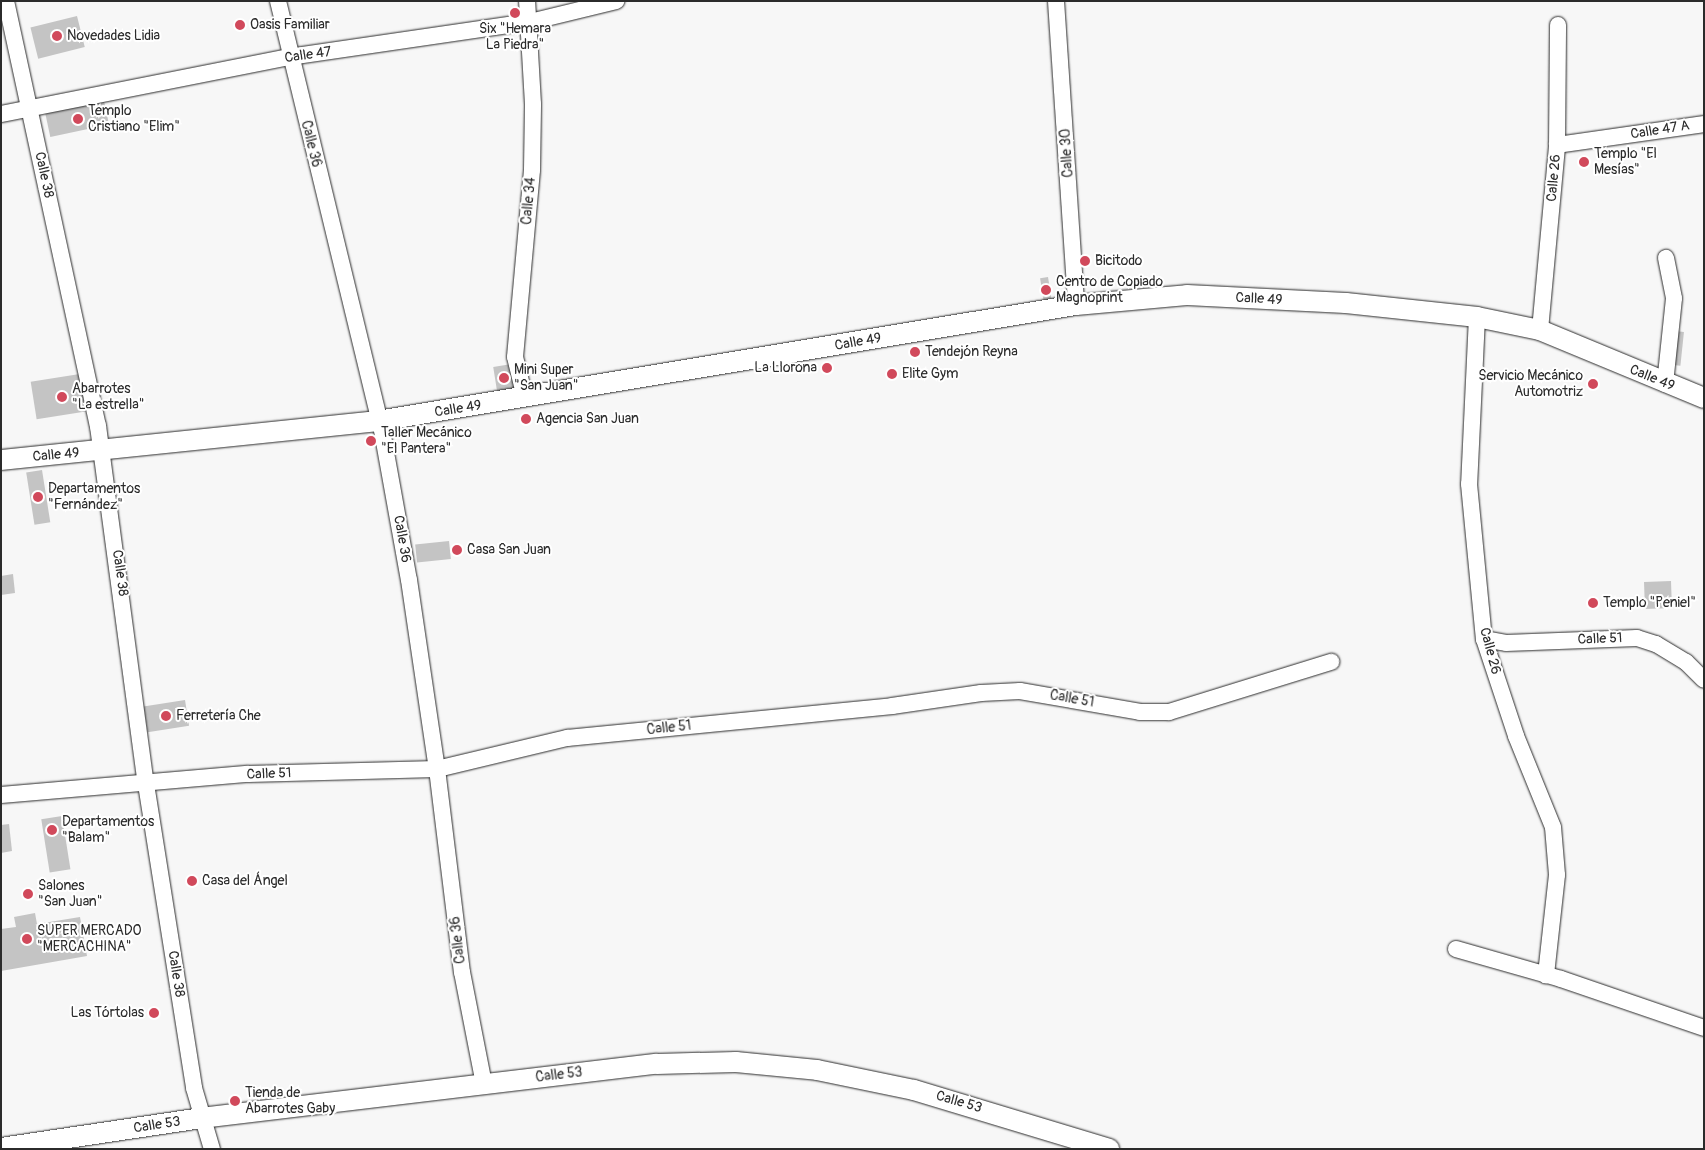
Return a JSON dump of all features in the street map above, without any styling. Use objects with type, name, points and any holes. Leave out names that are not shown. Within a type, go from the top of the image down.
[{"type":"street","name":"Calle 38","points":[[6,1],[102,450],[146,784],[194,1088],[201,1118],[212,1149]]},
{"type":"street","name":"Calle 36","points":[[278,1],[289,57],[378,421],[409,580],[438,769],[462,972],[484,1084]]},
{"type":"street","name":"Calle 34","points":[[526,398],[515,357],[532,170],[530,22],[527,1]]},
{"type":"street","name":"Calle 47","points":[[1,114],[289,57],[530,22],[616,1]]},
{"type":"street","name":"Calle 30","points":[[1056,1],[1076,305]]},
{"type":"street","name":"Calle 26","points":[[1540,330],[1557,145],[1558,25]]},
{"type":"street","name":"Calle 47 A","points":[[1557,145],[1704,124]]},
{"type":"street","points":[[1665,384],[1674,298],[1666,258]]},
{"type":"street","name":"Calle 49","points":[[1,460],[378,421],[526,398],[1076,305],[1186,295],[1346,303],[1476,317],[1540,330],[1665,384],[1704,398]]},
{"type":"street","name":"Calle 26","points":[[1476,317],[1469,484],[1484,639],[1516,736],[1553,827],[1557,875],[1546,975]]},
{"type":"street","name":"Calle 51","points":[[1484,639],[1506,642],[1637,638],[1656,644],[1686,662],[1704,680]]},
{"type":"street","name":"Calle 51","points":[[1,795],[248,774],[438,769],[567,738],[892,706],[980,693],[1020,691],[1140,712],[1169,712],[1331,662]]},
{"type":"street","points":[[1456,949],[1546,975],[1704,1028]]},
{"type":"street","name":"Calle 53","points":[[1,1148],[201,1118],[484,1084],[657,1064],[736,1062],[817,1070],[914,1090],[1109,1149]]},
{"type":"building","name":"Novedades Lidia","points":[[77,16],[85,47],[38,59],[30,28]]},
{"type":"building","name":"Templo Cristiano \"Elim\"","points":[[104,101],[109,124],[50,137],[45,113]]},
{"type":"building","name":"Centro de Copiado Magnoprint","points":[[1048,277],[1052,302],[1044,303],[1040,278]]},
{"type":"building","points":[[1675,331],[1684,332],[1680,366],[1671,365]]},
{"type":"building","name":"Mini Super \"San Juan\"","points":[[512,364],[516,389],[497,392],[493,367]]},
{"type":"building","name":"Abarrotes \"La estrella\"","points":[[86,373],[92,411],[37,419],[31,382]]},
{"type":"building","name":"Departamentos \"Fernández\"","points":[[42,470],[50,522],[34,525],[26,473]]},
{"type":"building","points":[[449,541],[451,559],[417,562],[415,545]]},
{"type":"building","points":[[13,574],[15,593],[1,595],[1,576]]},
{"type":"building","points":[[1671,581],[1672,608],[1645,609],[1644,582]]},
{"type":"building","name":"Ferretería Che","points":[[185,700],[189,726],[148,732],[144,707]]},
{"type":"building","points":[[62,816],[70,869],[50,873],[41,819]]},
{"type":"building","points":[[9,824],[12,851],[1,853],[1,825]]},
{"type":"building","points":[[35,913],[37,924],[80,917],[87,956],[1,971],[1,929],[16,927],[14,917]]},
{"type":"place","name":"Six \"Hemara La Piedra\"","points":[[515,13]]},
{"type":"place","name":"Oasis Familiar","points":[[240,25]]},
{"type":"place","name":"Novedades Lidia","points":[[57,36]]},
{"type":"place","name":"Templo Cristiano \"Elim\"","points":[[78,119]]},
{"type":"place","name":"Templo \"El Mesías\"","points":[[1584,162]]},
{"type":"place","name":"Bicitodo","points":[[1085,261]]},
{"type":"place","name":"Centro de Copiado Magnoprint","points":[[1046,290]]},
{"type":"place","name":"Tendejón Reyna","points":[[915,352]]},
{"type":"place","name":"La Llorona","points":[[827,368]]},
{"type":"place","name":"Elite Gym","points":[[892,374]]},
{"type":"place","name":"Mini Super \"San Juan\"","points":[[504,378]]},
{"type":"place","name":"Servicio Mecánico Automotriz","points":[[1593,384]]},
{"type":"place","name":"Abarrotes \"La estrella\"","points":[[62,397]]},
{"type":"place","name":"Agencia San Juan","points":[[526,419]]},
{"type":"place","name":"Taller Mecánico \"El Pantera\"","points":[[371,441]]},
{"type":"place","name":"Departamentos \"Fernández\"","points":[[38,497]]},
{"type":"place","name":"Casa San Juan","points":[[457,550]]},
{"type":"place","name":"Templo \"Peniel\"","points":[[1593,603]]},
{"type":"place","name":"Ferretería Che","points":[[166,716]]},
{"type":"place","name":"Departamentos \"Balam\"","points":[[52,830]]},
{"type":"place","name":"Casa del Ángel","points":[[192,881]]},
{"type":"place","name":"Salones \"San Juan\"","points":[[28,894]]},
{"type":"place","name":"SUPER MERCADO \"MERCACHINA\"","points":[[27,939]]},
{"type":"place","name":"Las Tórtolas","points":[[154,1013]]},
{"type":"place","name":"Tienda de Abarrotes Gaby","points":[[235,1101]]}]
